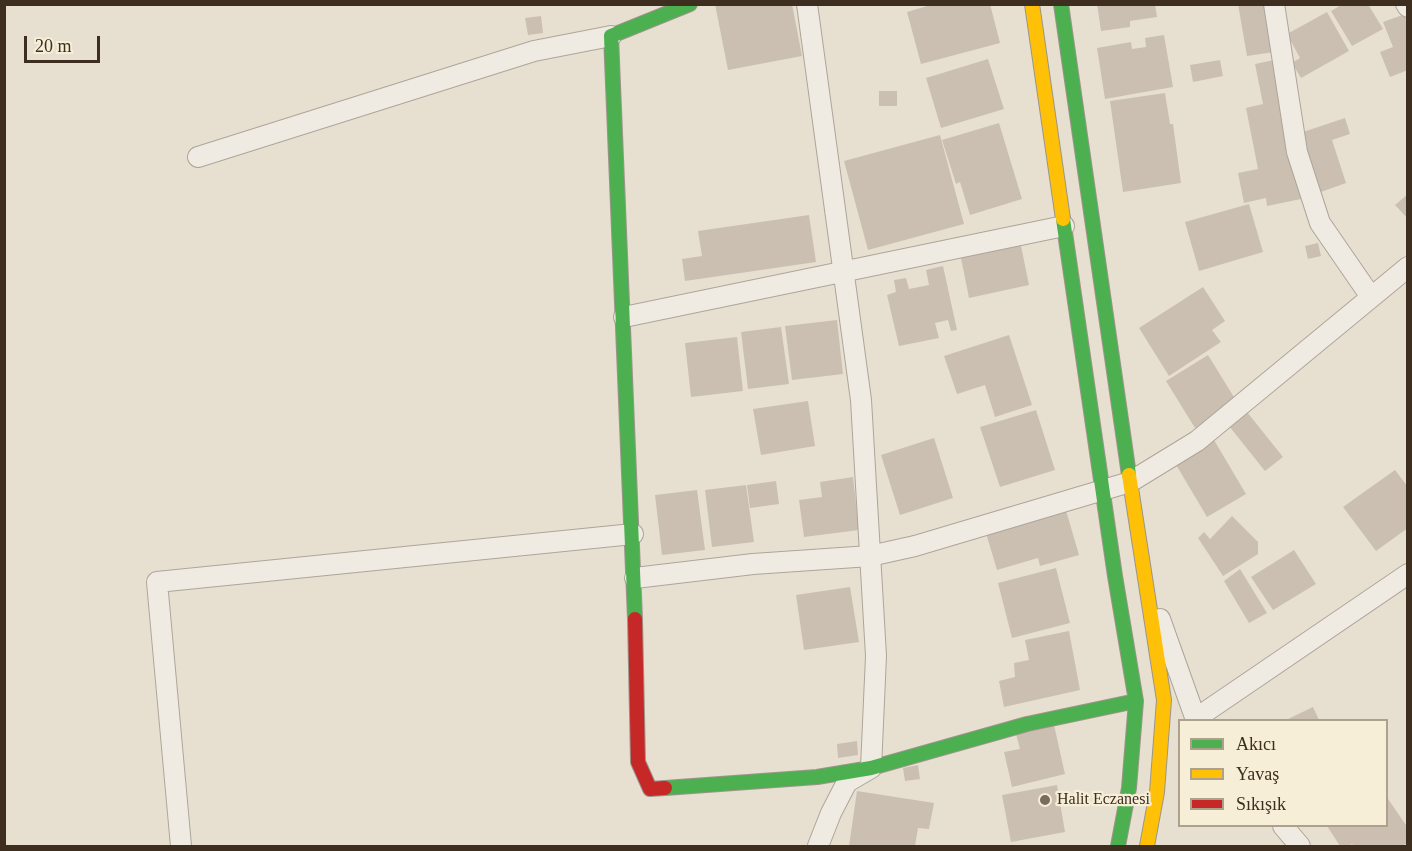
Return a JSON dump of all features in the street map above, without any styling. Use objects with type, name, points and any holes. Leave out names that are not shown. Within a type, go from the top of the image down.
[{"type":"street","points":[[198,157],[534,51],[611,36],[690,4]]},
{"type":"street","points":[[807,4],[861,400],[876,656],[871,768]]},
{"type":"street","points":[[1032,4],[1136,701],[1129,788],[1118,846]]},
{"type":"street","points":[[1061,4],[1143,571],[1164,700],[1157,792],[1147,846]]},
{"type":"street","points":[[1274,4],[1296,152],[1320,224],[1371,297]]},
{"type":"street","points":[[611,36],[635,578],[638,762],[650,789],[817,777],[871,768],[1027,724],[1136,701]]},
{"type":"street","points":[[624,317],[1064,226]]},
{"type":"street","points":[[635,578],[753,564],[870,556],[915,546],[1130,482],[1197,441],[1407,267]]},
{"type":"street","points":[[181,846],[157,582],[633,534]]},
{"type":"street","points":[[1143,571],[1196,719]]},
{"type":"street","points":[[1197,719],[1407,574]]},
{"type":"street","points":[[818,846],[847,782],[871,768]]},
{"type":"street","points":[[1285,827],[1300,846]]},
{"type":"building","points":[[715,4],[792,4],[802,56],[728,70]]},
{"type":"building","points":[[934,4],[990,4],[1000,43],[921,64],[907,12]]},
{"type":"building","points":[[1097,4],[1155,4],[1157,17],[1130,21],[1130,27],[1101,31]]},
{"type":"building","points":[[1238,4],[1266,4],[1274,52],[1247,56]]},
{"type":"building","points":[[1343,4],[1368,4],[1383,29],[1352,46],[1331,11]]},
{"type":"building","points":[[1327,12],[1349,51],[1301,78],[1292,63],[1300,58],[1287,34]]},
{"type":"building","points":[[1408,13],[1408,70],[1390,77],[1380,52],[1393,47],[1383,22]]},
{"type":"building","points":[[541,16],[543,33],[528,35],[525,18]]},
{"type":"building","points":[[1164,35],[1173,87],[1105,99],[1097,48],[1131,42],[1132,49],[1146,47],[1145,38]]},
{"type":"building","points":[[988,59],[1004,109],[941,128],[926,78]]},
{"type":"building","points":[[1220,60],[1223,76],[1193,82],[1190,65]]},
{"type":"building","points":[[1274,60],[1301,199],[1267,206],[1266,198],[1244,203],[1238,173],[1258,169],[1246,108],[1263,104],[1255,64]]},
{"type":"building","points":[[879,91],[897,91],[897,106],[879,106]]},
{"type":"building","points":[[1165,93],[1170,124],[1173,124],[1181,183],[1123,192],[1110,101]]},
{"type":"building","points":[[1345,118],[1350,134],[1332,140],[1346,183],[1321,192],[1300,133]]},
{"type":"building","points":[[999,123],[1022,199],[970,215],[960,182],[956,184],[942,140]]},
{"type":"building","points":[[940,135],[964,224],[868,250],[844,161]]},
{"type":"building","points":[[1408,194],[1408,219],[1395,205]]},
{"type":"building","points":[[1249,204],[1263,252],[1199,271],[1185,222]]},
{"type":"building","points":[[809,215],[816,262],[685,281],[682,259],[702,256],[698,231]]},
{"type":"building","points":[[1020,241],[1029,285],[969,298],[960,253]]},
{"type":"building","points":[[1318,243],[1321,256],[1308,259],[1305,246]]},
{"type":"building","points":[[943,266],[957,330],[951,331],[948,320],[935,323],[939,338],[899,346],[887,295],[896,292],[894,280],[906,278],[909,289],[929,285],[926,270]]},
{"type":"building","points":[[1203,287],[1225,321],[1212,330],[1221,342],[1169,376],[1139,328]]},
{"type":"building","points":[[837,320],[843,374],[792,380],[785,326]]},
{"type":"building","points":[[781,327],[789,384],[748,389],[741,332]]},
{"type":"building","points":[[1009,335],[1032,405],[995,417],[985,385],[957,394],[944,356]]},
{"type":"building","points":[[737,337],[743,391],[691,397],[685,343]]},
{"type":"building","points":[[1208,355],[1237,402],[1195,428],[1166,381]]},
{"type":"building","points":[[808,401],[815,446],[761,455],[753,409]]},
{"type":"building","points":[[1036,410],[1055,470],[1000,487],[980,427]]},
{"type":"building","points":[[1247,412],[1283,457],[1265,471],[1229,426]]},
{"type":"building","points":[[934,438],[953,498],[900,515],[881,455]]},
{"type":"building","points":[[1214,440],[1246,494],[1207,517],[1175,463]]},
{"type":"building","points":[[1395,470],[1408,487],[1408,528],[1376,551],[1343,507]]},
{"type":"building","points":[[853,477],[859,530],[804,537],[799,500],[822,497],[820,482]]},
{"type":"building","points":[[776,481],[779,504],[750,508],[747,485]]},
{"type":"building","points":[[746,485],[754,542],[712,547],[705,490]]},
{"type":"building","points":[[697,490],[705,550],[662,555],[655,495]]},
{"type":"building","points":[[1065,507],[1079,555],[1040,566],[1038,558],[997,570],[985,530]]},
{"type":"building","points":[[1232,516],[1258,542],[1258,554],[1223,576],[1198,538],[1204,532],[1210,539]]},
{"type":"building","points":[[1294,550],[1316,584],[1273,610],[1251,577]]},
{"type":"building","points":[[1056,568],[1070,623],[1012,638],[998,583]]},
{"type":"building","points":[[1240,569],[1267,613],[1249,623],[1224,581]]},
{"type":"building","points":[[850,587],[859,642],[804,650],[796,595]]},
{"type":"building","points":[[1069,631],[1080,690],[1004,707],[999,681],[1015,677],[1014,663],[1029,660],[1025,640]]},
{"type":"building","points":[[1313,707],[1319,719],[1288,719]]},
{"type":"building","points":[[1054,725],[1065,774],[1012,787],[1004,752],[1020,749],[1016,734]]},
{"type":"building","points":[[857,741],[858,755],[838,758],[837,744]]},
{"type":"building","points":[[918,765],[920,779],[905,781],[903,768]]},
{"type":"building","points":[[1057,785],[1065,832],[1011,842],[1002,795]]},
{"type":"building","points":[[857,791],[934,803],[929,829],[918,828],[915,846],[849,846]]},
{"type":"building","points":[[1388,799],[1408,828],[1408,843],[1402,846],[1354,846],[1352,844],[1340,846],[1328,827],[1388,827]]},
{"type":"traffic: fast","points":[[635,619],[611,36],[690,4]]},
{"type":"traffic: fast","points":[[1061,4],[1129,475]]},
{"type":"traffic: fast","points":[[1063,219],[1115,576],[1136,701],[1129,788],[1118,846]]},
{"type":"traffic: fast","points":[[665,788],[817,777],[871,768],[1027,724],[1136,701]]},
{"type":"traffic: slow","points":[[1032,4],[1063,219]]},
{"type":"traffic: slow","points":[[1129,475],[1164,700],[1157,792],[1147,846]]},
{"type":"traffic: jam","points":[[635,619],[638,762],[650,789],[665,788]]},
{"type":"place","name":"Halit Eczanesi","points":[[1045,800]]}]
